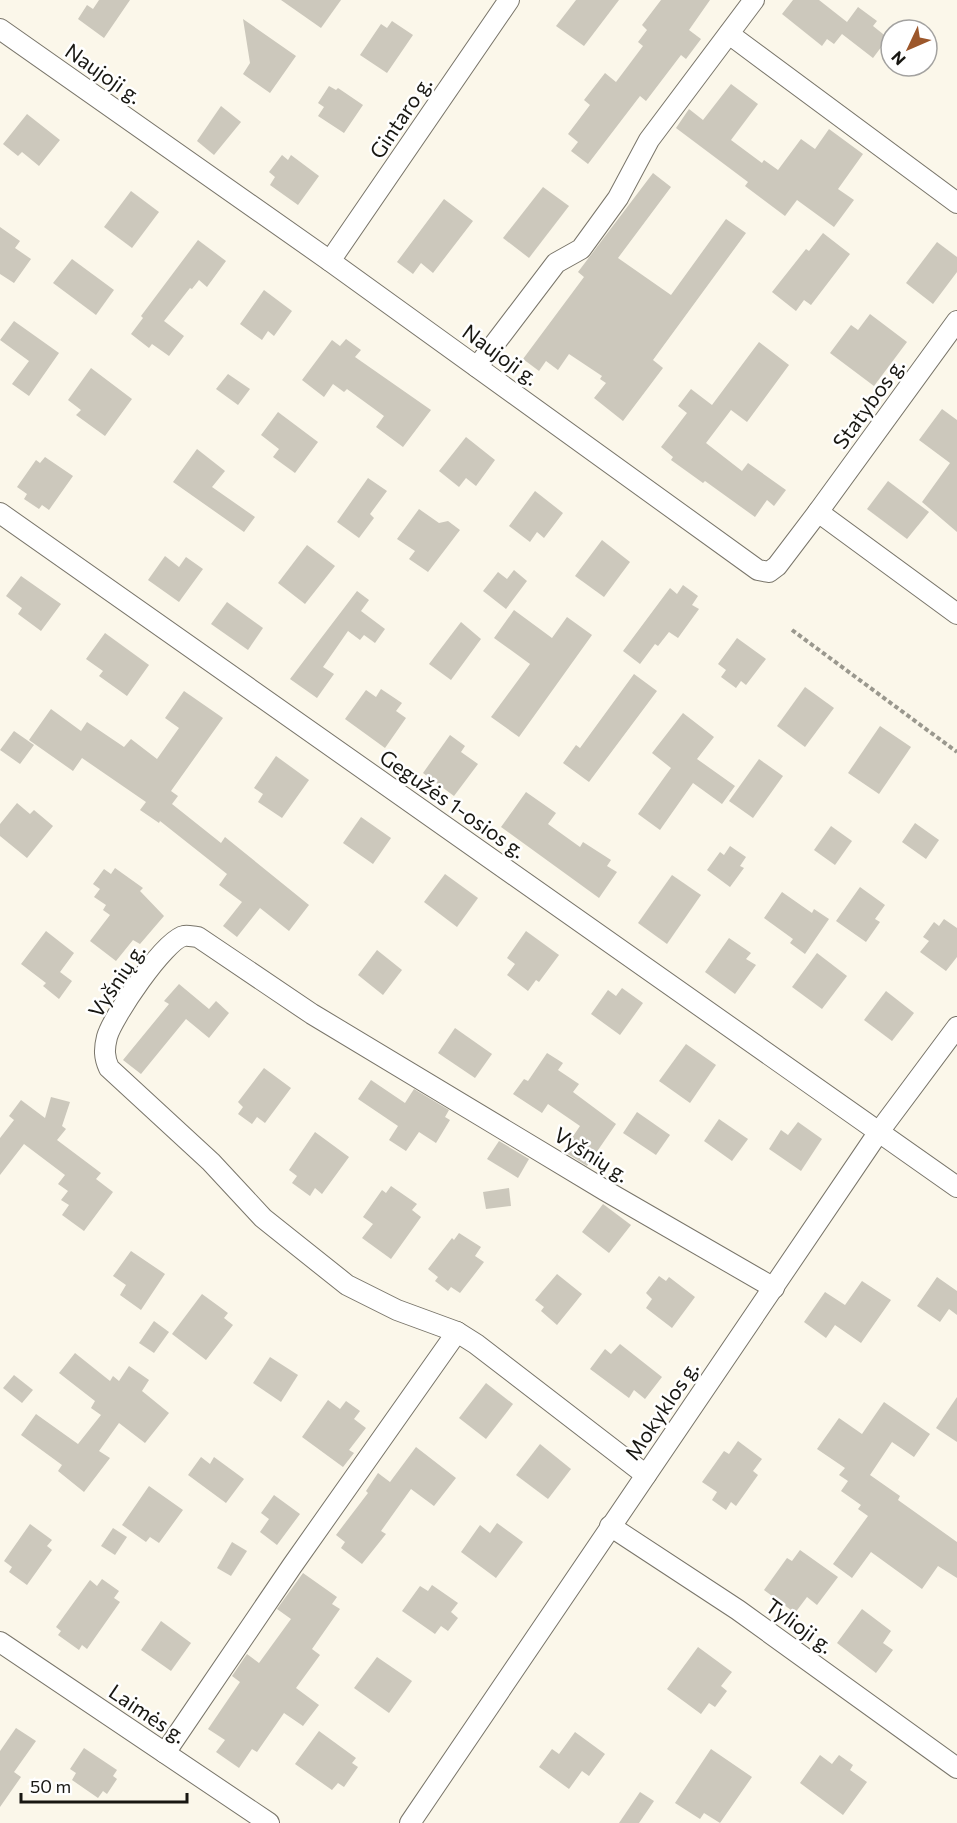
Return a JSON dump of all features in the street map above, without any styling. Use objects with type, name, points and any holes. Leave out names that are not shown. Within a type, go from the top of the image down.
[{"type":"street","name":"Gintaro g.","points":[[330,261],[509,0]]},
{"type":"street","points":[[477,367],[556,263],[581,249],[618,198],[648,140],[754,0]]},
{"type":"street","name":"Naujoji g.","points":[[0,29],[330,261],[758,570],[769,572],[777,566],[818,512]]},
{"type":"street","points":[[729,34],[957,203]]},
{"type":"street","name":"Statybos g.","points":[[818,512],[957,321]]},
{"type":"street","points":[[818,512],[957,614]]},
{"type":"street","name":"Gegužės 1-osios g.","points":[[0,513],[957,1187]]},
{"type":"street","name":"Vyšnių g.","points":[[646,1475],[476,1344],[457,1332],[397,1310],[347,1285],[263,1218],[211,1162],[109,1068],[104,1056],[107,1035],[116,1015],[169,945],[183,936],[198,937],[312,1014],[774,1288]]},
{"type":"street","name":"Mokyklos g.","points":[[410,1823],[878,1133],[957,1027]]},
{"type":"street","points":[[165,1753],[457,1332]]},
{"type":"street","name":"Tylioji g.","points":[[610,1526],[738,1610],[957,1768]]},
{"type":"street","name":"Laimės g.","points":[[0,1642],[269,1823]]},
{"type":"path","points":[[792,630],[957,752]]},
{"type":"building","points":[[99,0],[130,0],[104,38],[78,19],[87,5],[93,9]]},
{"type":"building","points":[[281,0],[341,0],[321,28]]},
{"type":"building","points":[[576,0],[619,0],[584,46],[556,26]]},
{"type":"building","points":[[661,0],[710,0],[689,30],[701,39],[686,59],[681,55],[646,101],[640,96],[588,164],[571,151],[578,142],[568,134],[590,105],[584,100],[605,73],[616,82],[643,46],[638,42],[647,30],[642,25]]},
{"type":"building","points":[[793,0],[819,0],[847,22],[858,7],[877,21],[873,26],[879,31],[879,50],[873,58],[842,34],[834,44],[827,39],[822,46],[782,14]]},
{"type":"building","points":[[243,19],[296,56],[270,93],[243,74],[250,63]]},
{"type":"building","points":[[392,21],[413,35],[387,73],[360,55],[381,24],[387,28]]},
{"type":"building","points":[[731,84],[758,104],[731,140],[762,163],[764,160],[778,170],[801,139],[815,149],[829,129],[863,154],[838,189],[854,200],[834,227],[797,200],[785,216],[745,186],[748,182],[676,128],[689,109],[703,120]]},
{"type":"building","points":[[329,86],[336,90],[338,88],[363,105],[344,133],[318,116],[324,107],[318,103]]},
{"type":"building","points":[[221,106],[241,122],[214,155],[197,141]]},
{"type":"building","points":[[27,114],[60,140],[39,166],[22,152],[18,156],[3,144]]},
{"type":"building","points":[[282,155],[288,160],[291,155],[319,176],[298,205],[270,185],[275,177],[269,172]]},
{"type":"building","points":[[653,173],[671,187],[618,258],[671,295],[726,219],[746,233],[653,360],[663,368],[623,421],[594,398],[606,383],[600,379],[602,376],[569,354],[558,370],[546,361],[539,371],[523,359],[584,277],[578,272]]},
{"type":"building","points":[[543,187],[569,206],[529,258],[503,238]]},
{"type":"building","points":[[131,191],[159,212],[132,248],[104,227]]},
{"type":"building","points":[[444,199],[473,221],[433,273],[421,263],[413,274],[397,262]]},
{"type":"building","points":[[0,227],[20,241],[15,248],[31,259],[14,283],[0,274]]},
{"type":"building","points":[[823,233],[850,254],[811,305],[804,300],[796,311],[772,292],[806,249],[809,251]]},
{"type":"building","points":[[198,240],[226,261],[207,287],[199,280],[192,289],[190,288],[164,321],[184,336],[169,356],[152,344],[149,348],[131,334],[143,318],[141,316]]},
{"type":"building","points":[[937,242],[957,257],[957,272],[933,304],[906,283]]},
{"type":"building","points":[[72,259],[114,290],[96,315],[53,283]]},
{"type":"building","points":[[264,290],[292,311],[274,336],[268,331],[262,340],[240,324]]},
{"type":"building","points":[[870,314],[907,342],[874,386],[830,353],[851,325],[858,330]]},
{"type":"building","points":[[14,321],[59,353],[29,396],[12,384],[29,361],[0,340]]},
{"type":"building","points":[[346,339],[361,350],[355,357],[431,410],[403,447],[376,427],[384,416],[347,389],[344,392],[333,384],[324,397],[302,380],[332,340],[340,346]]},
{"type":"building","points":[[759,342],[789,365],[747,422],[731,410],[706,443],[742,471],[748,463],[786,490],[774,506],[767,500],[755,517],[671,460],[673,457],[661,447],[687,413],[678,406],[691,389],[712,405]]},
{"type":"building","points":[[91,368],[132,399],[105,436],[76,415],[81,410],[68,400]]},
{"type":"building","points":[[228,374],[250,389],[238,405],[216,389]]},
{"type":"building","points":[[942,409],[957,420],[957,532],[922,502],[950,463],[919,440]]},
{"type":"building","points":[[278,412],[318,442],[295,473],[273,457],[279,449],[261,435]]},
{"type":"building","points":[[466,437],[495,460],[476,486],[466,478],[459,487],[439,471]]},
{"type":"building","points":[[197,449],[225,471],[212,487],[255,517],[244,532],[173,482]]},
{"type":"building","points":[[45,457],[73,476],[49,510],[42,505],[39,509],[24,499],[27,494],[17,487],[36,460],[40,463]]},
{"type":"building","points":[[368,478],[387,491],[370,514],[374,518],[359,538],[337,522]]},
{"type":"building","points":[[888,481],[929,512],[907,539],[867,509]]},
{"type":"building","points":[[535,491],[563,513],[544,538],[537,532],[530,542],[509,526]]},
{"type":"building","points":[[419,509],[439,523],[448,521],[460,530],[428,572],[409,559],[415,551],[397,539]]},
{"type":"building","points":[[602,540],[630,562],[604,597],[575,576]]},
{"type":"building","points":[[307,545],[335,566],[305,604],[278,583]]},
{"type":"building","points":[[165,556],[179,567],[186,557],[203,569],[179,602],[148,580]]},
{"type":"building","points":[[514,570],[527,581],[506,609],[483,591],[498,572],[507,579]]},
{"type":"building","points":[[21,576],[61,604],[41,631],[18,614],[22,608],[6,596]]},
{"type":"building","points":[[683,585],[698,596],[692,605],[699,609],[678,638],[669,632],[658,646],[655,644],[640,664],[623,651],[670,588],[677,594]]},
{"type":"building","points":[[357,591],[369,600],[361,611],[385,629],[375,643],[364,635],[360,640],[348,631],[323,667],[334,674],[317,698],[290,679]]},
{"type":"building","points":[[227,602],[263,628],[248,650],[211,624]]},
{"type":"building","points":[[514,610],[552,638],[567,617],[592,635],[519,737],[491,717],[530,664],[494,638]]},
{"type":"building","points":[[461,622],[481,639],[451,680],[429,664]]},
{"type":"building","points":[[105,633],[149,665],[127,696],[99,676],[103,671],[86,659]]},
{"type":"building","points":[[737,638],[766,659],[746,685],[741,681],[736,688],[721,677],[726,670],[718,664]]},
{"type":"building","points":[[634,674],[657,691],[589,782],[563,763],[576,745],[580,748]]},
{"type":"building","points":[[805,687],[834,708],[805,747],[777,726]]},
{"type":"building","points":[[381,689],[402,703],[396,711],[406,718],[385,748],[345,719],[366,690],[376,697]]},
{"type":"building","points":[[184,691],[223,718],[171,791],[178,796],[172,804],[221,843],[225,837],[309,905],[289,931],[260,908],[237,937],[223,926],[242,902],[219,885],[227,874],[160,821],[159,823],[140,810],[146,802],[82,758],[73,771],[29,740],[51,709],[81,731],[87,722],[124,747],[131,739],[157,759],[179,728],[165,718]]},
{"type":"building","points":[[683,713],[714,737],[697,759],[735,786],[722,804],[693,783],[660,830],[638,814],[671,768],[652,753]]},
{"type":"building","points":[[880,726],[911,747],[879,794],[848,773]]},
{"type":"building","points":[[14,731],[34,745],[20,764],[0,750]]},
{"type":"building","points":[[450,735],[465,746],[461,752],[478,764],[454,796],[423,773]]},
{"type":"building","points":[[276,756],[309,780],[282,818],[258,802],[263,794],[254,788]]},
{"type":"building","points":[[759,759],[783,776],[753,818],[729,801]]},
{"type":"building","points":[[526,792],[556,813],[548,824],[580,847],[583,842],[611,860],[607,866],[617,872],[599,898],[501,827]]},
{"type":"building","points":[[17,803],[30,814],[34,810],[53,826],[27,858],[0,836],[0,824]]},
{"type":"building","points":[[361,817],[391,838],[373,864],[343,843]]},
{"type":"building","points":[[915,823],[939,840],[926,859],[902,842]]},
{"type":"building","points":[[831,826],[852,841],[835,865],[814,850]]},
{"type":"building","points":[[730,846],[746,857],[740,866],[744,868],[730,887],[707,870],[720,852],[724,855]]},
{"type":"building","points":[[115,868],[143,888],[140,891],[164,916],[140,944],[133,940],[116,961],[90,941],[110,915],[103,910],[106,905],[94,897],[100,889],[93,884],[104,869],[111,874]]},
{"type":"building","points":[[445,874],[478,898],[457,927],[424,902]]},
{"type":"building","points":[[672,875],[701,895],[667,944],[638,923]]},
{"type":"building","points":[[860,887],[885,905],[875,919],[880,922],[866,942],[836,921]]},
{"type":"building","points":[[782,892],[812,913],[814,909],[829,919],[805,954],[790,943],[793,939],[764,918]]},
{"type":"building","points":[[944,919],[957,928],[957,957],[946,971],[920,952],[929,941],[923,937],[934,922],[939,926]]},
{"type":"building","points":[[46,931],[74,953],[60,972],[72,981],[59,999],[43,986],[46,983],[21,964]]},
{"type":"building","points":[[526,931],[559,955],[539,982],[536,980],[528,991],[507,975],[515,964],[507,958]]},
{"type":"building","points":[[729,938],[751,953],[746,959],[756,965],[735,994],[705,972]]},
{"type":"building","points":[[377,950],[402,970],[383,995],[358,975]]},
{"type":"building","points":[[817,953],[847,976],[822,1009],[792,987]]},
{"type":"building","points":[[179,984],[209,1009],[216,1001],[229,1013],[209,1038],[186,1019],[141,1074],[123,1060],[169,1004],[164,1001]]},
{"type":"building","points":[[622,988],[643,1003],[620,1035],[591,1014],[608,990],[616,996]]},
{"type":"building","points":[[886,991],[914,1013],[892,1041],[864,1020]]},
{"type":"building","points":[[455,1028],[492,1054],[475,1078],[438,1053]]},
{"type":"building","points":[[686,1044],[716,1065],[690,1103],[659,1081]]},
{"type":"building","points":[[547,1053],[563,1063],[558,1070],[579,1084],[573,1092],[616,1124],[587,1166],[563,1151],[580,1126],[548,1104],[542,1113],[513,1094],[524,1079],[528,1081]]},
{"type":"building","points":[[264,1068],[291,1088],[265,1123],[257,1117],[252,1124],[238,1114],[243,1107],[238,1102]]},
{"type":"building","points":[[371,1080],[405,1103],[414,1089],[449,1110],[445,1117],[450,1120],[436,1143],[419,1132],[406,1151],[389,1140],[398,1126],[358,1099]]},
{"type":"building","points":[[51,1097],[70,1102],[62,1126],[66,1129],[57,1140],[101,1173],[96,1179],[113,1192],[84,1231],[62,1215],[69,1205],[61,1200],[68,1191],[58,1184],[65,1175],[24,1144],[0,1175],[0,1138],[14,1120],[9,1116],[21,1100],[45,1118]]},
{"type":"building","points":[[637,1112],[670,1135],[656,1155],[623,1133]]},
{"type":"building","points":[[719,1119],[748,1139],[732,1161],[704,1141]]},
{"type":"building","points":[[798,1122],[822,1139],[801,1171],[769,1149],[781,1130],[788,1135]]},
{"type":"building","points":[[315,1132],[349,1157],[322,1194],[315,1188],[310,1196],[292,1183],[297,1176],[289,1170]]},
{"type":"building","points":[[499,1141],[529,1159],[518,1178],[487,1159]]},
{"type":"building","points":[[391,1186],[417,1204],[412,1210],[421,1217],[391,1259],[362,1238],[373,1224],[363,1217],[382,1190],[386,1193]]},
{"type":"building","points":[[509,1188],[511,1206],[486,1209],[483,1192]]},
{"type":"building","points":[[603,1204],[631,1225],[609,1253],[582,1232]]},
{"type":"building","points":[[459,1233],[481,1247],[475,1256],[484,1262],[460,1293],[451,1287],[448,1291],[435,1281],[438,1277],[428,1269],[452,1238],[454,1240]]},
{"type":"building","points":[[131,1251],[165,1274],[141,1310],[120,1295],[126,1285],[113,1276]]},
{"type":"building","points":[[557,1274],[582,1294],[557,1325],[541,1311],[544,1307],[535,1300]]},
{"type":"building","points":[[659,1276],[666,1281],[669,1277],[695,1297],[672,1328],[646,1308],[652,1299],[646,1293]]},
{"type":"building","points":[[937,1277],[957,1291],[957,1315],[949,1309],[940,1322],[917,1306]]},
{"type":"building","points":[[862,1281],[891,1300],[861,1343],[835,1325],[826,1338],[804,1322],[825,1292],[845,1305]]},
{"type":"building","points":[[202,1294],[228,1313],[224,1318],[233,1325],[206,1360],[172,1334]]},
{"type":"building","points":[[154,1321],[169,1332],[154,1353],[139,1343]]},
{"type":"building","points":[[620,1344],[662,1377],[645,1399],[634,1390],[629,1398],[590,1369],[605,1349],[611,1354]]},
{"type":"building","points":[[75,1353],[110,1381],[113,1376],[119,1381],[129,1366],[149,1380],[142,1391],[169,1413],[145,1443],[119,1423],[99,1451],[110,1458],[84,1492],[58,1471],[62,1465],[21,1435],[36,1414],[78,1444],[101,1415],[91,1408],[95,1401],[59,1373]]},
{"type":"building","points":[[270,1357],[298,1375],[281,1402],[253,1383]]},
{"type":"building","points":[[14,1375],[33,1390],[22,1403],[3,1388]]},
{"type":"building","points":[[486,1383],[513,1404],[486,1439],[459,1418]]},
{"type":"building","points":[[957,1397],[957,1442],[936,1428]]},
{"type":"building","points":[[328,1400],[340,1409],[346,1401],[360,1411],[354,1419],[366,1428],[349,1450],[354,1453],[343,1467],[302,1437]]},
{"type":"building","points":[[884,1402],[930,1434],[914,1457],[892,1442],[870,1475],[900,1496],[898,1500],[957,1542],[957,1578],[938,1566],[922,1589],[871,1552],[852,1578],[833,1564],[868,1516],[858,1509],[861,1505],[841,1491],[848,1481],[839,1475],[845,1468],[817,1449],[839,1418],[862,1434]]},
{"type":"building","points":[[738,1441],[762,1459],[753,1471],[758,1475],[736,1506],[731,1502],[726,1510],[712,1500],[717,1492],[702,1482],[724,1451],[729,1454]]},
{"type":"building","points":[[540,1444],[571,1469],[548,1499],[516,1475]]},
{"type":"building","points":[[416,1447],[456,1478],[434,1506],[411,1489],[381,1531],[386,1534],[362,1564],[341,1548],[345,1542],[336,1535],[368,1493],[366,1491],[378,1473],[390,1482]]},
{"type":"building","points":[[201,1457],[210,1464],[214,1457],[244,1479],[226,1503],[188,1475]]},
{"type":"building","points":[[149,1486],[183,1510],[159,1543],[150,1537],[146,1542],[122,1525]]},
{"type":"building","points":[[274,1495],[300,1514],[277,1545],[260,1532],[269,1519],[261,1513]]},
{"type":"building","points":[[497,1523],[523,1542],[496,1578],[461,1552],[480,1525],[490,1533]]},
{"type":"building","points":[[30,1524],[52,1540],[47,1546],[52,1550],[27,1585],[9,1572],[12,1567],[4,1561]]},
{"type":"building","points":[[113,1528],[127,1537],[115,1555],[101,1546]]},
{"type":"building","points":[[232,1542],[247,1551],[231,1576],[217,1568]]},
{"type":"building","points":[[800,1550],[838,1577],[817,1605],[807,1597],[795,1613],[764,1590],[787,1558],[792,1561]]},
{"type":"building","points":[[303,1573],[337,1597],[332,1604],[340,1609],[312,1649],[320,1655],[296,1688],[319,1705],[303,1726],[284,1713],[257,1752],[252,1749],[239,1768],[216,1752],[225,1740],[208,1729],[240,1682],[232,1676],[247,1654],[259,1663],[291,1619],[277,1609]]},
{"type":"building","points":[[102,1579],[119,1591],[114,1598],[120,1602],[87,1649],[82,1645],[79,1650],[58,1635],[61,1631],[56,1627],[90,1580],[97,1586]]},
{"type":"building","points":[[432,1585],[458,1603],[451,1612],[458,1618],[448,1631],[441,1626],[435,1634],[402,1611],[420,1586],[428,1591]]},
{"type":"building","points":[[862,1609],[891,1631],[883,1643],[893,1650],[876,1673],[837,1643]]},
{"type":"building","points":[[161,1621],[191,1643],[171,1671],[141,1650]]},
{"type":"building","points":[[698,1647],[732,1672],[721,1686],[727,1691],[715,1707],[709,1703],[701,1714],[667,1689]]},
{"type":"building","points":[[377,1657],[412,1681],[389,1713],[354,1688]]},
{"type":"building","points":[[16,1728],[36,1741],[14,1772],[21,1777],[0,1807],[0,1751]]},
{"type":"building","points":[[319,1731],[356,1758],[352,1763],[358,1767],[344,1787],[338,1783],[332,1790],[295,1764]]},
{"type":"building","points":[[575,1732],[605,1754],[589,1776],[582,1771],[569,1789],[539,1767],[552,1749],[559,1754]]},
{"type":"building","points":[[84,1748],[117,1770],[113,1776],[117,1779],[107,1794],[103,1791],[98,1798],[72,1780],[76,1773],[70,1769]]},
{"type":"building","points":[[711,1749],[752,1777],[720,1823],[704,1813],[700,1819],[675,1803]]},
{"type":"building","points":[[820,1755],[832,1764],[839,1755],[853,1765],[850,1770],[867,1782],[843,1815],[800,1783]]},
{"type":"building","points":[[640,1792],[654,1801],[639,1823],[619,1823]]}]
